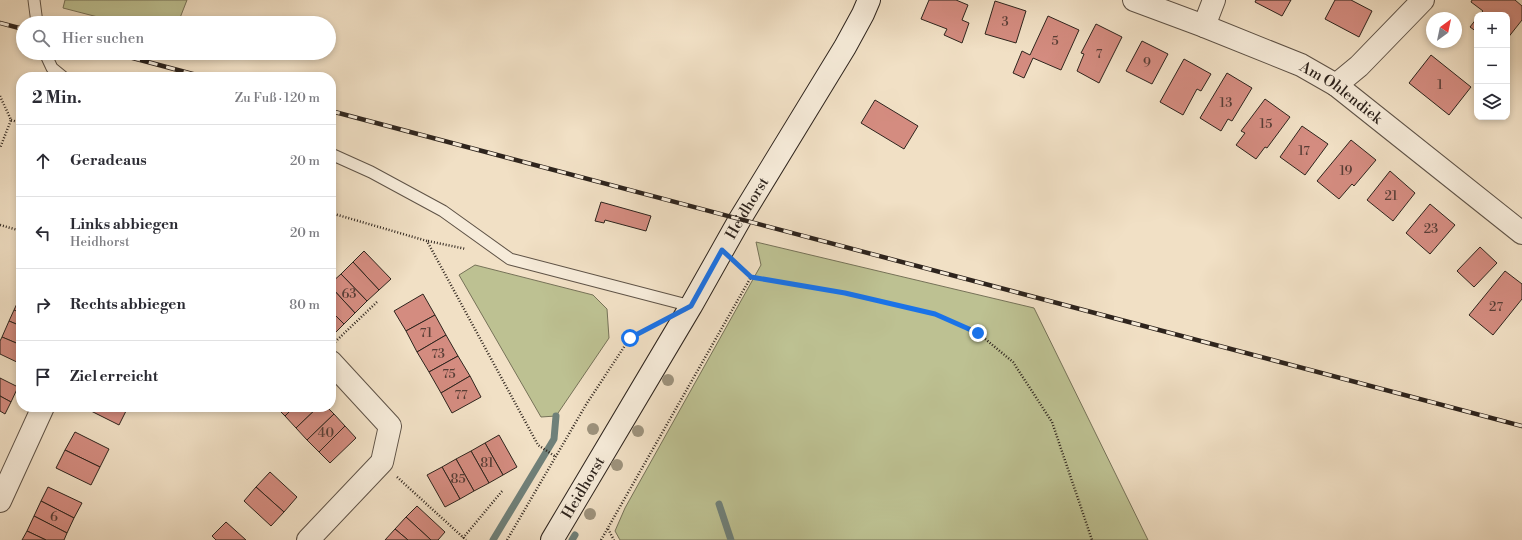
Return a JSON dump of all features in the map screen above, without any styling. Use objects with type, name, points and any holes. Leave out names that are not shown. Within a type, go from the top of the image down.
[{"type":"street","name":"Heidhorst","points":[[552,540],[691,306],[722,250],[845,47],[869,0]]},
{"type":"street","name":"Am Ohlendiek","points":[[1134,0],[1301,65],[1336,85],[1522,233]]},
{"type":"street","points":[[1204,26],[1214,0]]},
{"type":"street","points":[[1336,85],[1359,66],[1423,0]]},
{"type":"street","points":[[308,540],[382,462],[390,426],[336,367]]},
{"type":"street","points":[[0,501],[41,412]]},
{"type":"lane","points":[[34,0],[36,16]]},
{"type":"lane","points":[[48,60],[52,68],[57,72]]},
{"type":"lane","points":[[336,156],[371,172],[443,211],[510,259],[691,306]]},
{"type":"path","points":[[0,96],[11,120],[0,148]]},
{"type":"path","points":[[11,120],[16,122]]},
{"type":"path","points":[[336,214],[427,241],[538,445],[556,456]]},
{"type":"path","points":[[0,225],[16,230]]},
{"type":"path","points":[[722,250],[751,277],[845,293],[935,314],[978,333],[1013,362],[1052,422],[1092,540]]},
{"type":"path","points":[[601,540],[751,277]]},
{"type":"path","points":[[336,341],[378,301]]},
{"type":"path","points":[[507,540],[587,403],[630,338],[657,324]]},
{"type":"path","points":[[382,462],[465,539],[503,490]]},
{"type":"path","points":[[608,528],[614,540]]},
{"type":"green space","points":[[65,0],[187,0],[181,16],[94,16],[63,8]]},
{"type":"green space","points":[[756,242],[1034,308],[1148,540],[620,540],[615,531],[625,508],[761,265]]},
{"type":"green space","points":[[475,265],[593,295],[607,309],[609,338],[556,416],[541,417],[459,275]]},
{"type":"building","points":[[929,0],[956,0],[968,5],[962,20],[969,23],[962,43],[944,35],[947,29],[921,19]]},
{"type":"building","points":[[1256,0],[1291,0],[1282,16],[1255,2]]},
{"type":"building","points":[[1335,0],[1351,0],[1372,11],[1359,37],[1325,19]]},
{"type":"building","points":[[1472,0],[1515,0],[1522,6],[1522,20],[1510,35],[1510,12],[1482,12],[1483,11],[1471,2]]},
{"type":"building","points":[[995,1],[1026,11],[1016,43],[985,34]]},
{"type":"building","points":[[1048,16],[1079,30],[1061,70],[1033,58],[1024,78],[1013,73],[1022,51],[1030,55]]},
{"type":"building","points":[[1474,22],[1474,30],[1470,27]]},
{"type":"building","points":[[1096,24],[1122,37],[1099,83],[1077,71],[1084,54],[1081,53]]},
{"type":"building","points":[[1142,41],[1168,54],[1152,84],[1126,71]]},
{"type":"building","points":[[1431,55],[1471,87],[1449,115],[1409,83]]},
{"type":"building","points":[[1184,59],[1211,74],[1201,91],[1197,89],[1183,115],[1160,102]]},
{"type":"building","points":[[1227,73],[1252,88],[1232,121],[1228,119],[1221,131],[1200,118]]},
{"type":"building","points":[[1265,99],[1290,117],[1267,148],[1265,147],[1256,159],[1236,145],[1245,133],[1241,131]]},
{"type":"building","points":[[875,100],[918,126],[904,149],[861,123]]},
{"type":"building","points":[[1302,126],[1328,144],[1305,175],[1280,157]]},
{"type":"building","points":[[1351,140],[1376,160],[1354,186],[1352,184],[1339,199],[1317,181]]},
{"type":"building","points":[[1390,171],[1415,193],[1393,221],[1367,200]]},
{"type":"building","points":[[601,202],[651,216],[646,231],[605,220],[604,223],[595,221]]},
{"type":"building","points":[[1430,204],[1455,225],[1430,254],[1406,233]]},
{"type":"building","points":[[1480,247],[1497,263],[1474,287],[1457,271]]},
{"type":"building","points":[[364,251],[391,279],[379,290],[353,262]]},
{"type":"building","points":[[353,262],[379,290],[367,301],[341,274]]},
{"type":"building","points":[[1505,271],[1522,284],[1522,299],[1493,335],[1469,315]]},
{"type":"building","points":[[341,274],[367,301],[355,313],[336,292],[336,278]]},
{"type":"building","points":[[336,292],[355,313],[344,324],[336,316]]},
{"type":"building","points":[[423,294],[435,315],[406,331],[394,311]]},
{"type":"building","points":[[14,310],[16,311],[16,324],[9,321]]},
{"type":"building","points":[[435,315],[446,335],[417,352],[406,331]]},
{"type":"building","points":[[336,316],[344,324],[336,332]]},
{"type":"building","points":[[9,321],[16,324],[16,343],[2,337]]},
{"type":"building","points":[[446,335],[458,356],[429,372],[417,352]]},
{"type":"building","points":[[2,337],[16,343],[16,362],[0,354],[0,341]]},
{"type":"building","points":[[458,356],[470,376],[441,393],[429,372]]},
{"type":"building","points":[[470,376],[481,397],[452,413],[441,393]]},
{"type":"building","points":[[0,378],[16,386],[16,391],[11,402],[0,396]]},
{"type":"building","points":[[0,396],[11,402],[5,414],[0,411]]},
{"type":"building","points":[[93,412],[126,412],[119,425]]},
{"type":"building","points":[[281,412],[289,412],[285,416]]},
{"type":"building","points":[[289,412],[313,412],[296,428],[285,416]]},
{"type":"building","points":[[313,412],[332,412],[334,414],[307,440],[296,428]]},
{"type":"building","points":[[334,414],[345,426],[319,452],[307,440]]},
{"type":"building","points":[[345,426],[356,438],[330,463],[319,452]]},
{"type":"building","points":[[75,432],[109,449],[100,467],[65,450]]},
{"type":"building","points":[[499,435],[517,467],[503,475],[485,443]]},
{"type":"building","points":[[485,443],[503,475],[489,483],[471,451]]},
{"type":"building","points":[[65,450],[100,467],[91,485],[56,468]]},
{"type":"building","points":[[471,451],[489,483],[474,491],[456,459]]},
{"type":"building","points":[[456,459],[474,491],[460,499],[442,467]]},
{"type":"building","points":[[442,467],[460,499],[445,507],[427,475]]},
{"type":"building","points":[[270,472],[297,497],[284,512],[256,487]]},
{"type":"building","points":[[48,487],[82,503],[74,518],[41,501]]},
{"type":"building","points":[[256,487],[284,512],[271,526],[244,501]]},
{"type":"building","points":[[41,501],[74,518],[67,533],[34,516]]},
{"type":"building","points":[[417,506],[445,532],[438,540],[431,540],[406,517]]},
{"type":"building","points":[[34,516],[67,533],[64,540],[46,540],[27,531]]},
{"type":"building","points":[[406,517],[431,540],[408,540],[395,529]]},
{"type":"building","points":[[226,522],[246,540],[216,540],[212,536]]},
{"type":"building","points":[[395,529],[408,540],[385,540]]},
{"type":"building","points":[[27,531],[46,540],[22,540]]},
{"type":"waterway","points":[[493,540],[554,439],[556,416]]},
{"type":"waterway","points":[[719,504],[731,540]]},
{"type":"waterway","points":[[572,540],[575,535]]},
{"type":"railway","points":[[0,23],[16,27]]},
{"type":"railway","points":[[140,60],[185,72]]},
{"type":"railway","points":[[336,112],[1522,426]]},
{"type":"route","points":[[630,338],[691,306],[722,250],[751,277],[845,293],[935,314],[978,333]]}]
